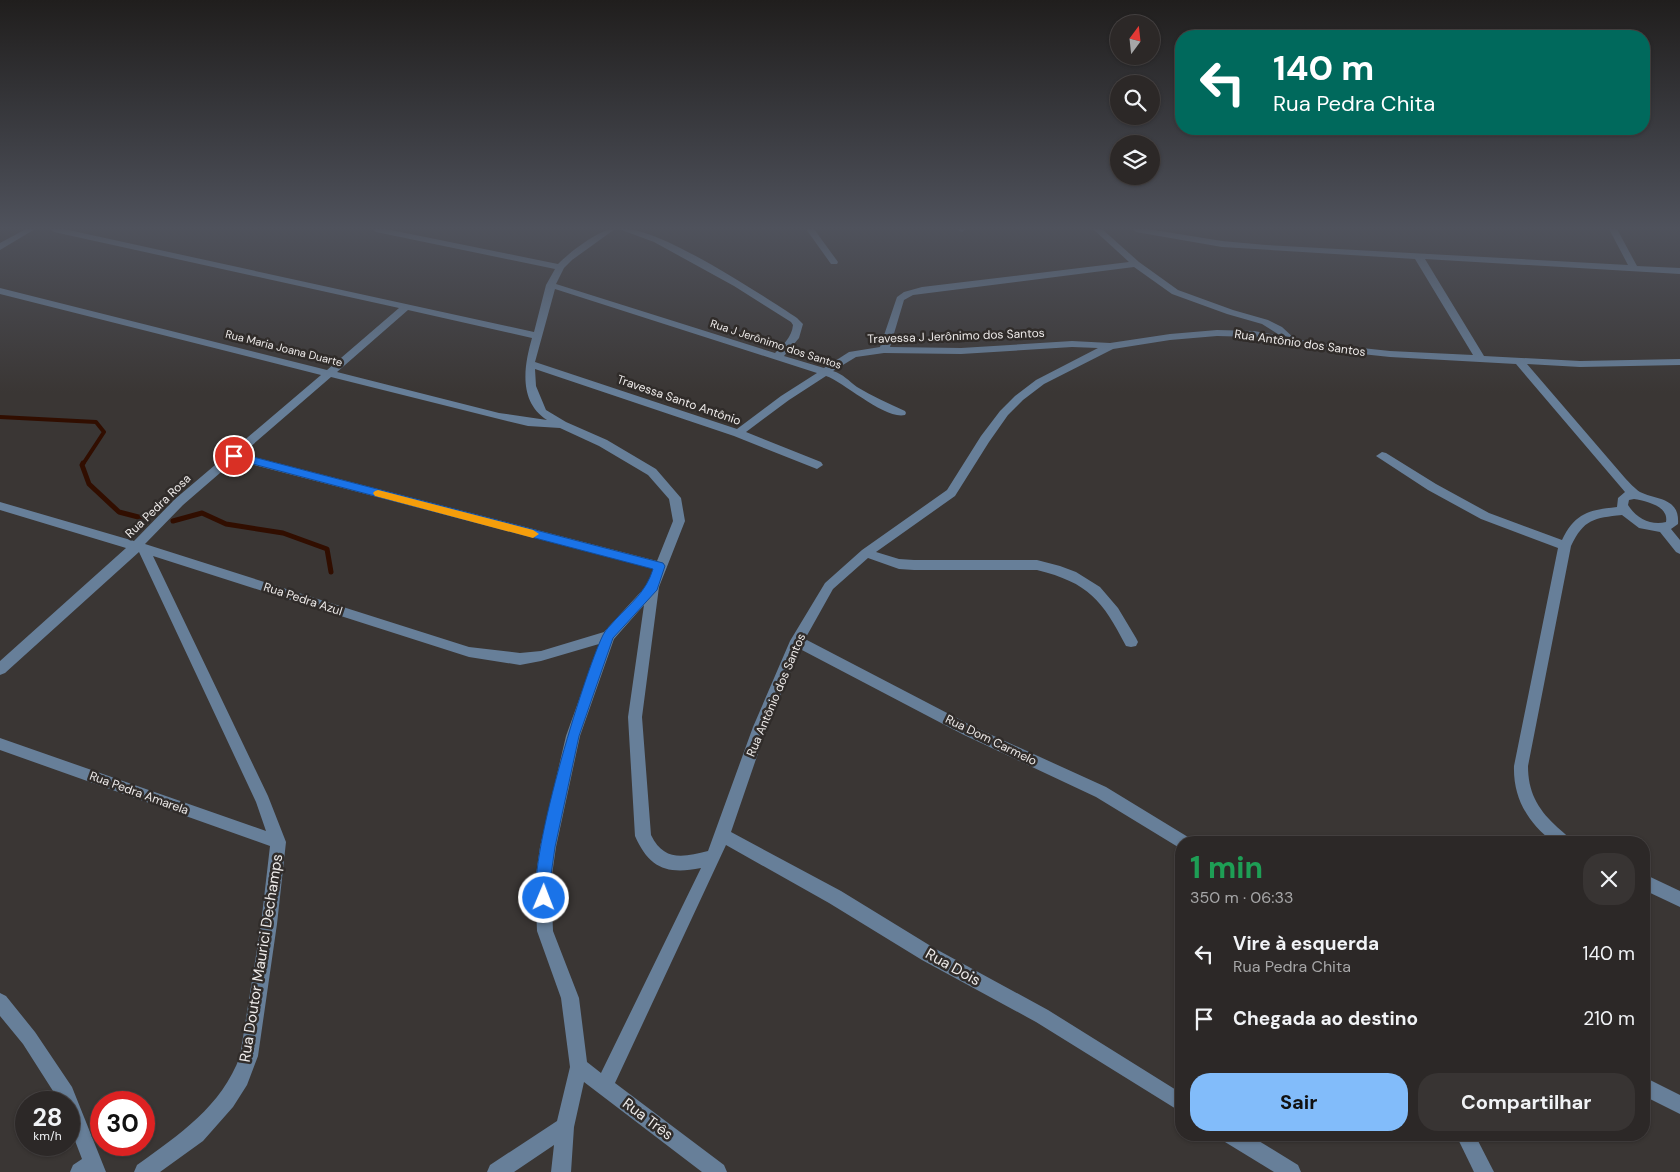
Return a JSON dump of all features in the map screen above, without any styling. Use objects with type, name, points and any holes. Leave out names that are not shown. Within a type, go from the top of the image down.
[{"type":"street","points":[[302,284],[538,336]]},
{"type":"street","points":[[736,284],[798,324],[796,336],[777,357]]},
{"type":"street","points":[[884,350],[900,299],[903,295],[932,288],[969,284]]},
{"type":"street","points":[[1163,284],[1175,292],[1230,312],[1265,322],[1279,329],[1291,340]]},
{"type":"street","points":[[1435,284],[1480,358]]},
{"type":"street","points":[[552,285],[530,364],[531,386],[535,399],[542,412],[562,426],[603,443],[652,472],[675,498],[679,521],[653,587],[635,717],[643,836],[647,846],[662,860],[672,864],[686,865],[714,857]]},
{"type":"street","name":"Rua J Jerônimo dos Santos","points":[[552,285],[838,376],[852,388],[874,401],[901,413]]},
{"type":"street","name":"Rua Maria Joana Duarte","points":[[0,291],[500,416],[562,426]]},
{"type":"street","name":"Rua Pedra Rosa","points":[[0,669],[140,548],[179,502],[406,307]]},
{"type":"street","name":"Rua Antônio dos Santos","points":[[604,1086],[714,857],[760,727],[797,641],[829,586],[866,553],[951,493],[999,420],[1019,398],[1040,382],[1110,346],[1170,337],[1217,333],[1254,334],[1355,351],[1580,364],[1680,362]]},
{"type":"street","name":"Travessa J Jerônimo dos Santos","points":[[738,433],[824,372],[853,354],[884,350],[968,351],[1072,344],[1110,346]]},
{"type":"street","points":[[1519,361],[1621,481],[1636,495]]},
{"type":"street","name":"Travessa Santo Antônio","points":[[530,364],[738,433],[817,465]]},
{"type":"street","points":[[234,456],[660,566]]},
{"type":"street","points":[[1382,456],[1432,487],[1485,516],[1565,546]]},
{"type":"street","points":[[1636,495],[1653,499],[1676,515],[1672,524],[1663,528],[1640,523],[1624,510],[1622,501],[1624,498],[1636,495]]},
{"type":"street","name":"Rua Pedra Azul","points":[[0,506],[140,548],[469,652],[520,660],[541,656],[608,636]]},
{"type":"street","points":[[1556,836],[1534,814],[1524,797],[1520,781],[1565,546],[1574,527],[1594,514],[1624,510]]},
{"type":"street","points":[[1663,528],[1680,549]]},
{"type":"street","name":"Rua Doutor Maurici Dechamps","points":[[140,548],[263,801],[278,842],[269,924],[250,1047],[241,1078],[227,1101],[196,1134],[144,1172]]},
{"type":"street","points":[[866,553],[899,564],[1037,565],[1060,570],[1081,579],[1099,592],[1113,608],[1131,642]]},
{"type":"street","points":[[561,1172],[565,1127],[579,1067],[570,998],[545,931],[543,882],[548,847],[573,736],[608,636],[653,587]]},
{"type":"street","name":"Rua Dom Carmelo","points":[[797,641],[970,730],[1100,792],[1175,837]]},
{"type":"street","name":"Rua Pedra Amarela","points":[[0,744],[278,842]]},
{"type":"street","name":"Rua Dois","points":[[722,835],[835,896],[928,954],[1042,1016],[1175,1099]]},
{"type":"street","points":[[1650,885],[1680,899]]},
{"type":"street","points":[[0,1002],[29,1038],[66,1093],[90,1169]]},
{"type":"street","name":"Rua Três","points":[[579,1067],[717,1172]]},
{"type":"street","points":[[1650,1089],[1680,1105]]},
{"type":"street","points":[[497,1172],[565,1127]]},
{"type":"street","points":[[1242,1141],[1291,1172]]},
{"type":"street","points":[[1468,1141],[1484,1172]]},
{"type":"waterway","points":[[0,417],[96,422],[104,432],[83,464]]},
{"type":"waterway","points":[[83,463],[82,465],[89,484],[119,512],[146,519]]},
{"type":"waterway","points":[[173,521],[202,513],[226,524],[283,533],[327,549],[331,572]]},
{"type":"slow traffic","points":[[378,493],[533,534]]},
{"type":"route","points":[[234,456],[660,566],[653,587],[608,636],[573,736],[548,847],[543,882],[544,898]]}]
